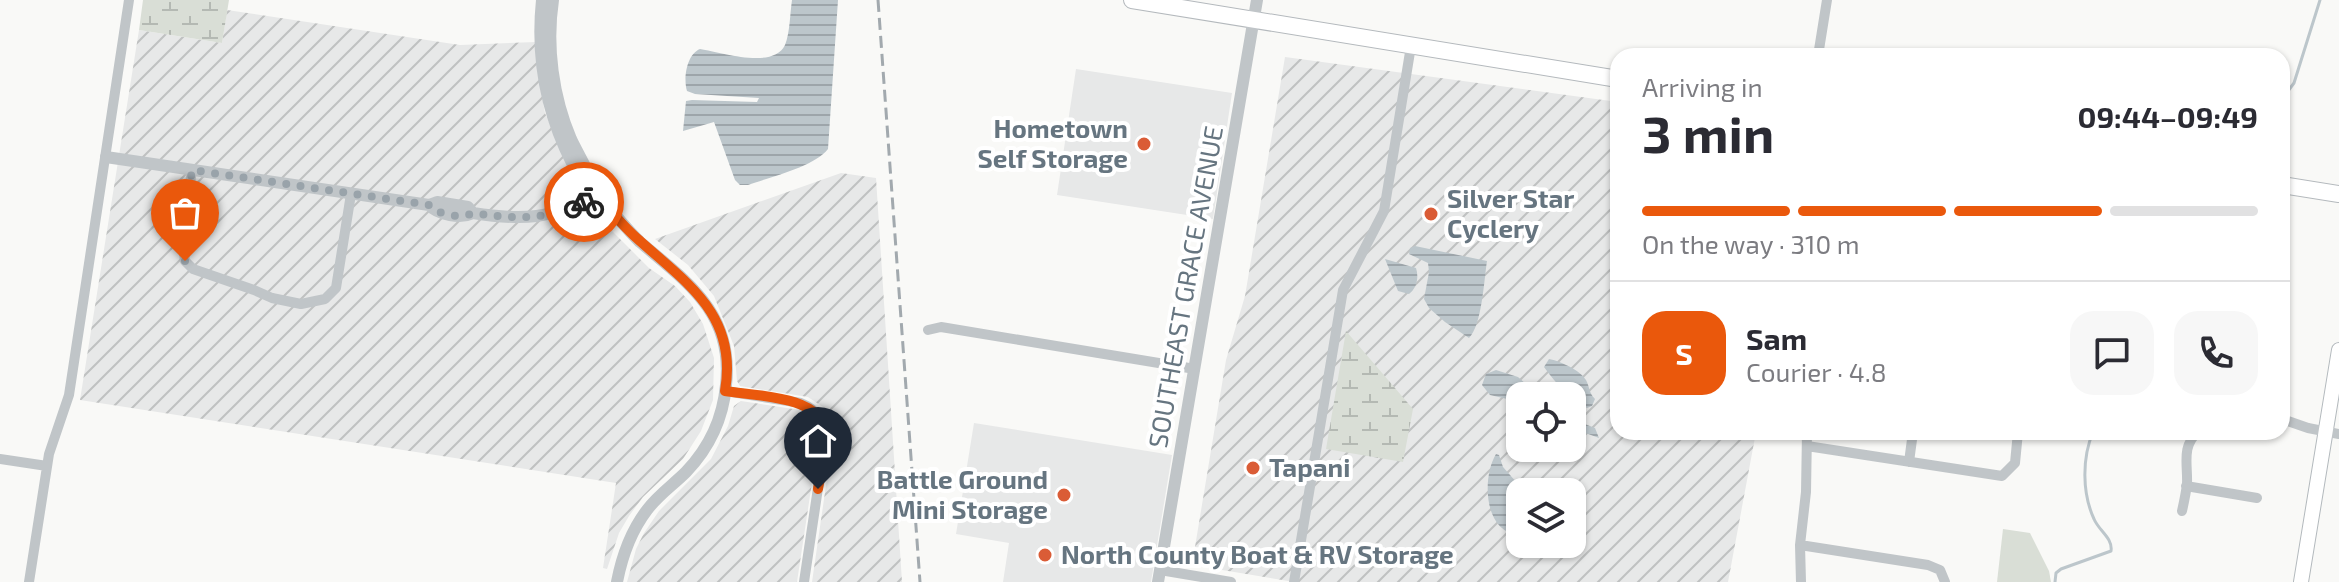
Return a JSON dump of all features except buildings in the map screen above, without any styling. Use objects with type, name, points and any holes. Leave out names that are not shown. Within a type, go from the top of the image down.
[{"type":"main road","points":[[1132,0],[1610,78]]},
{"type":"main road","points":[[2290,186],[2339,194]]},
{"type":"main road","points":[[2301,582],[2332,433],[2339,350]]},
{"type":"street","points":[[29,582],[47,466],[69,395],[129,0]]},
{"type":"street","points":[[542,0],[540,47],[547,98],[575,169],[588,191],[597,195]]},
{"type":"street","points":[[553,0],[551,47],[555,86],[567,130],[597,195],[628,230],[684,278],[705,303],[723,344],[726,364],[725,391],[710,439],[693,464],[647,509],[632,534],[617,582]]},
{"type":"street","name":"SOUTHEAST GRACE AVENUE","points":[[1159,576],[1257,0]]},
{"type":"street","points":[[1819,48],[1827,0]]},
{"type":"street","points":[[1294,582],[1343,290],[1384,211],[1411,46]]},
{"type":"street","points":[[106,157],[429,205],[437,202],[468,207],[473,213],[518,219],[544,217],[569,210],[597,195]]},
{"type":"street","points":[[192,170],[182,238],[185,261],[197,272],[272,298],[308,304],[331,295],[338,281],[351,194]]},
{"type":"street","points":[[928,330],[941,327],[1195,369]]},
{"type":"street","points":[[725,391],[801,403],[820,418],[826,437],[804,582]]},
{"type":"street","points":[[2290,421],[2332,433]]},
{"type":"street","points":[[1801,582],[1800,545],[1806,492],[1807,440]]},
{"type":"street","points":[[1909,462],[1912,440]]},
{"type":"street","points":[[1807,446],[2002,476],[2015,463],[2017,440]]},
{"type":"street","points":[[2182,511],[2190,440]]},
{"type":"street","points":[[0,459],[47,466]]},
{"type":"street","points":[[2186,486],[2257,498]]},
{"type":"street","points":[[1800,545],[1928,565],[1940,570],[1945,582]]},
{"type":"street","points":[[1159,576],[1231,582]]},
{"type":"shaded area","points":[[792,0],[838,0],[828,149],[802,166],[740,185],[735,180],[714,122],[683,131],[686,101],[757,102],[759,98],[687,91],[687,67],[700,49],[746,58],[770,57],[779,52],[787,40]]},
{"type":"shaded area","points":[[227,10],[460,45],[536,42],[545,113],[572,176],[604,223],[649,268],[675,286],[690,302],[703,324],[714,358],[713,400],[701,431],[683,459],[643,497],[629,516],[619,533],[607,569],[603,568],[616,483],[80,400],[139,30],[222,43]]},
{"type":"shaded area","points":[[1285,57],[1610,101],[1610,440],[1755,440],[1728,582],[1294,582],[1192,565],[1226,360],[1245,296]]},
{"type":"shaded area","name":"Hometown Self Storage","points":[[1076,69],[1232,93],[1213,219],[1057,195]]},
{"type":"shaded area","points":[[841,173],[876,178],[902,582],[812,582],[833,437],[831,419],[823,407],[808,397],[740,386],[734,346],[714,296],[688,265],[655,239]]},
{"type":"shaded area","points":[[1415,246],[1487,261],[1480,313],[1469,338],[1429,308],[1424,299],[1428,263],[1409,254],[1410,248]]},
{"type":"shaded area","points":[[1385,259],[1416,268],[1417,282],[1409,294],[1398,291]]},
{"type":"shaded area","points":[[1549,359],[1569,366],[1583,376],[1595,399],[1592,406],[1586,407],[1586,382],[1556,382],[1544,367]]},
{"type":"shaded area","points":[[1496,370],[1524,382],[1506,382],[1506,399],[1490,395],[1482,385],[1486,374]]},
{"type":"shaded area","points":[[741,401],[800,410],[810,416],[818,427],[797,582],[627,582],[644,533],[659,511],[711,459],[728,426],[734,406]]},
{"type":"shaded area","name":"Battle Ground Mini Storage","points":[[974,423],[1172,455],[1151,582],[1003,582],[1009,543],[956,534]]},
{"type":"shaded area","points":[[1586,424],[1595,428],[1599,438],[1586,433]]},
{"type":"shaded area","points":[[1496,454],[1499,455],[1503,467],[1513,478],[1506,478],[1506,530],[1492,515],[1489,502],[1491,464]]},
{"type":"green space","points":[[143,0],[229,0],[222,43],[139,30]]},
{"type":"green space","points":[[1346,331],[1413,409],[1403,462],[1326,449]]},
{"type":"green space","points":[[2003,529],[2030,533],[2049,571],[2051,582],[1997,582]]},
{"type":"waterway","points":[[2290,88],[2320,0]]},
{"type":"waterway","points":[[2055,582],[2056,573],[2061,569],[2111,551],[2110,542],[2090,509],[2085,476],[2091,440]]},
{"type":"railway","points":[[878,0],[920,582]]},
{"type":"way so far","points":[[185,261],[182,238],[192,170],[429,205],[434,211],[466,216],[473,213],[504,218],[544,217],[584,202]]},
{"type":"place","name":"Hometown Self Storage","points":[[1144,144]]},
{"type":"place","name":"Silver Star Cyclery","points":[[1431,214]]},
{"type":"place","name":"Tapani","points":[[1253,468]]},
{"type":"place","name":"Battle Ground Mini Storage","points":[[1064,495]]},
{"type":"place","name":"North County Boat & RV Storage","points":[[1045,555]]},
{"type":"route","points":[[584,202],[597,195],[628,230],[684,278],[705,303],[723,344],[725,391],[801,403],[818,414],[826,437],[818,489]]}]
